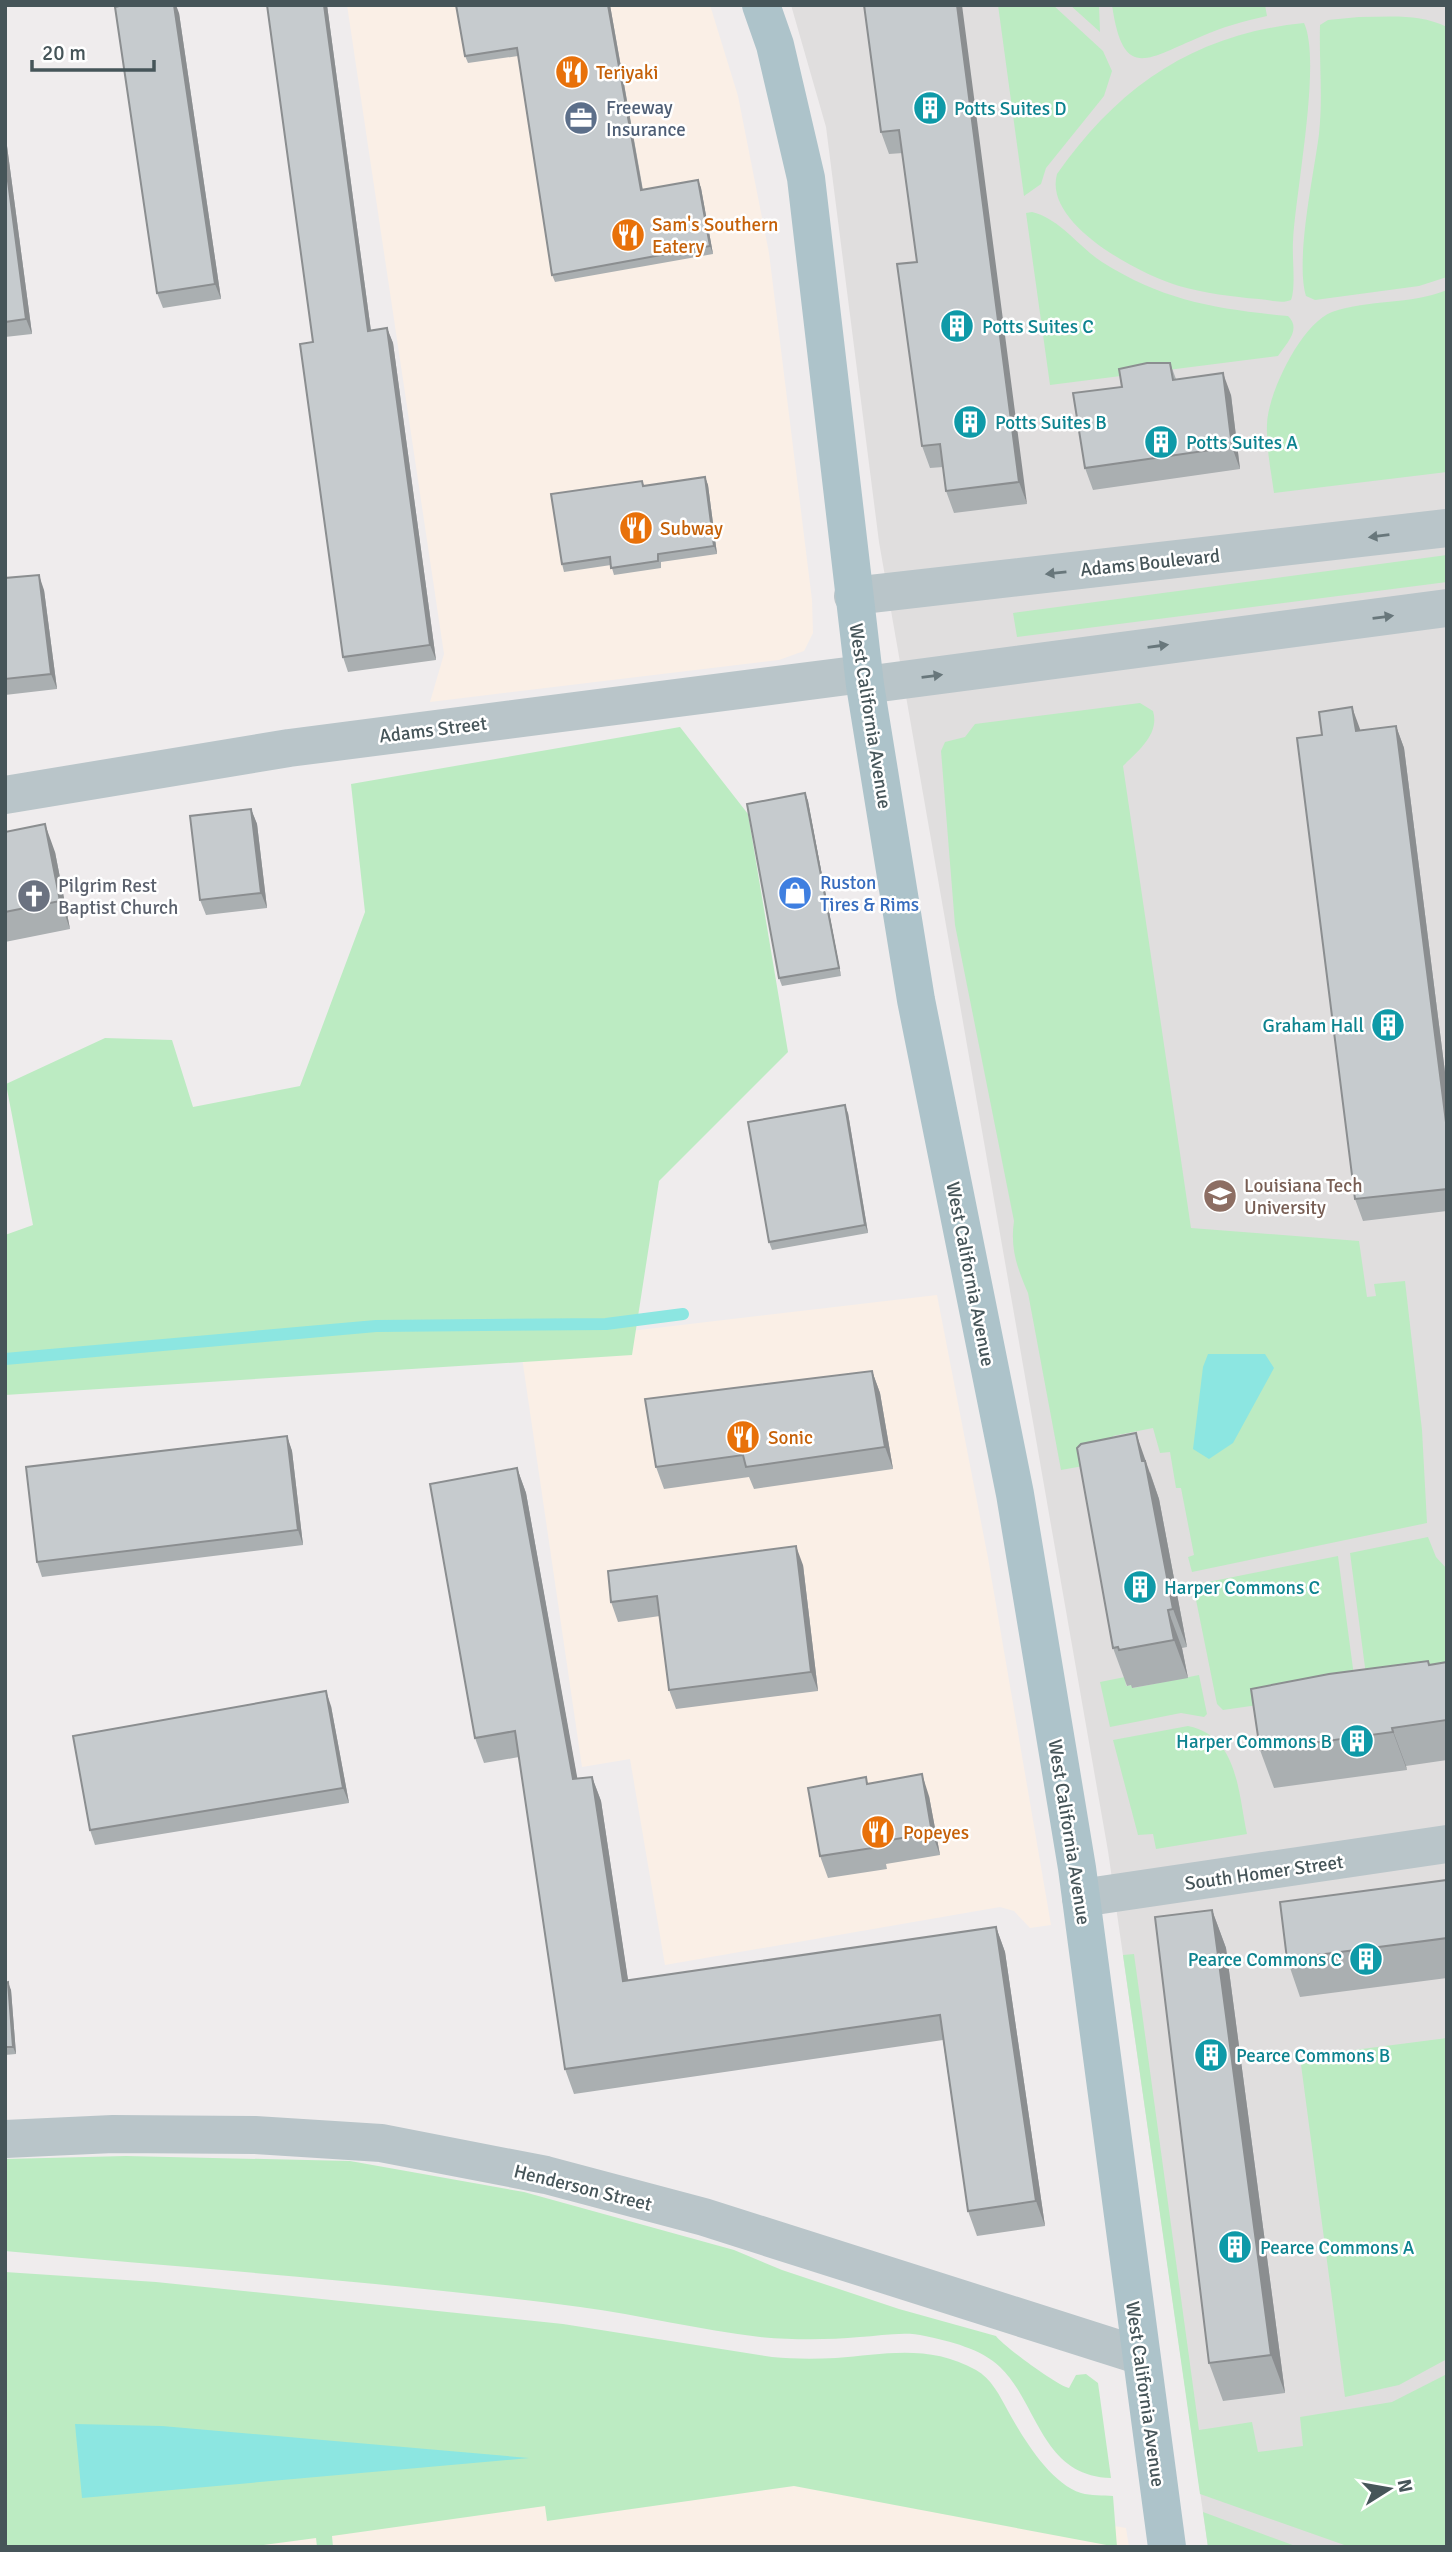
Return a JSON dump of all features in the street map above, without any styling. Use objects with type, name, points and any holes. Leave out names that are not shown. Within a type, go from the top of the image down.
[{"type":"main road","name":"West California Avenue","points":[[761,5],[775,45],[806,178],[864,679],[916,1000],[1015,1494],[1081,1898],[1167,2547]]},
{"type":"street","name":"Adams Boulevard","points":[[853,596],[1447,528]]},
{"type":"street","points":[[864,679],[1447,608]]},
{"type":"street","name":"Adams Street","points":[[5,795],[289,748],[864,679]]},
{"type":"street","name":"South Homer Street","points":[[1081,1898],[1447,1844]]},
{"type":"street","name":"Henderson Street","points":[[5,2139],[100,2134],[255,2135],[381,2143],[546,2175],[704,2217],[1141,2357]]},
{"type":"shaded area","points":[[347,5],[710,5],[738,96],[769,253],[812,600],[813,633],[804,651],[779,660],[430,702],[444,654]]},
{"type":"shaded area","name":"Louisiana Tech University","points":[[791,5],[1447,5],[1447,2547],[1208,2547],[1108,1851],[879,542],[826,127]]},
{"type":"shaded area","points":[[937,1295],[988,1558],[1051,1925],[1030,1928],[1014,1911],[1000,1907],[665,1965],[630,1759],[582,1767],[520,1344]]},
{"type":"shaded area","points":[[667,2450],[1126,2528],[1129,2547],[5,2547]]},
{"type":"green space","points":[[998,5],[1053,5],[1103,51],[1112,71],[1104,96],[1046,168],[1041,184],[1024,196]]},
{"type":"green space","points":[[1070,5],[1099,5],[1100,32]]},
{"type":"green space","points":[[1112,5],[1265,5],[1267,16],[1208,33],[1152,57],[1140,58],[1131,55],[1123,46]]},
{"type":"green space","points":[[1359,17],[1415,18],[1447,27],[1447,277],[1419,286],[1315,300],[1306,296],[1303,261],[1306,216],[1319,134],[1320,25],[1328,20]]},
{"type":"green space","points":[[1304,23],[1309,41],[1309,96],[1295,220],[1291,300],[1280,302],[1229,296],[1179,286],[1119,258],[1079,228],[1065,211],[1057,193],[1057,174],[1106,115],[1133,90],[1194,52],[1264,29]]},
{"type":"green space","points":[[1032,212],[1051,220],[1102,262],[1147,286],[1214,306],[1288,316],[1293,326],[1291,336],[1278,356],[1050,385],[1026,213]]},
{"type":"green space","points":[[1447,290],[1447,472],[1274,493],[1267,441],[1269,411],[1288,361],[1309,330],[1332,312],[1360,305],[1419,298]]},
{"type":"green space","points":[[1447,555],[1447,582],[1017,637],[1013,613]]},
{"type":"green space","points":[[1140,703],[1153,711],[1151,735],[1123,766],[1191,1228],[1359,1241],[1367,1297],[1376,1296],[1374,1284],[1405,1281],[1422,1430],[1427,1523],[1192,1572],[1188,1557],[1194,1555],[1181,1488],[1176,1488],[1170,1452],[1160,1453],[1153,1428],[1113,1436],[1117,1460],[1061,1470],[1028,1293],[1015,1258],[1014,1221],[955,925],[941,751],[945,742],[965,737],[975,724]]},
{"type":"green space","points":[[680,727],[748,814],[788,1052],[659,1181],[632,1355],[5,1395],[5,1235],[33,1225],[6,1084],[105,1038],[172,1040],[193,1107],[300,1086],[365,912],[351,784]]},
{"type":"green space","points":[[1428,1537],[1436,1557],[1447,1569],[1447,1678],[1366,1675],[1350,1553]]},
{"type":"green space","points":[[1338,1556],[1354,1676],[1329,1695],[1223,1710],[1217,1704],[1193,1585]]},
{"type":"green space","points":[[1199,1675],[1207,1714],[1204,1717],[1181,1713],[1110,1727],[1100,1682],[1125,1677],[1126,1686],[1132,1685],[1133,1688]]},
{"type":"green space","points":[[1188,1726],[1205,1732],[1217,1741],[1226,1753],[1238,1784],[1247,1834],[1156,1849],[1153,1834],[1138,1835],[1113,1740]]},
{"type":"green space","points":[[1134,1954],[1199,2430],[1252,2422],[1258,2452],[1303,2446],[1300,2417],[1392,2402],[1447,2374],[1447,2547],[1350,2547],[1200,2494],[1123,1955]]},
{"type":"green space","points":[[1447,2038],[1447,2359],[1399,2385],[1345,2397],[1300,2057]]},
{"type":"green space","points":[[126,2156],[350,2161],[524,2192],[734,2250],[782,2270],[899,2309],[996,2336],[1008,2348],[1063,2386],[1069,2388],[1076,2375],[1086,2374],[1098,2383],[1111,2478],[1088,2474],[1069,2465],[1044,2435],[1013,2382],[993,2361],[965,2347],[925,2336],[901,2334],[810,2339],[760,2337],[602,2310],[509,2298],[5,2251],[5,2159]]},
{"type":"green space","points":[[5,2272],[156,2282],[563,2324],[772,2357],[828,2358],[907,2353],[942,2357],[976,2370],[991,2383],[1038,2458],[1059,2480],[1081,2493],[1113,2496],[1117,2547],[794,2486],[547,2521],[545,2506],[332,2536],[333,2547],[317,2547],[316,2538],[249,2547],[5,2547]]},
{"type":"green space","points":[[1203,2512],[1298,2547],[1208,2547]]},
{"type":"water","points":[[1208,1354],[1265,1354],[1274,1368],[1233,1443],[1209,1459],[1193,1449],[1203,1367]]},
{"type":"water","points":[[75,2424],[162,2426],[529,2458],[82,2498]]},
{"type":"building","points":[[174,5],[215,284],[157,293],[115,7]]},
{"type":"building","points":[[267,5],[324,5],[368,331],[387,328],[430,645],[343,657],[300,344],[313,342]]},
{"type":"building","points":[[456,5],[608,5],[641,190],[698,180],[710,246],[552,275],[517,48],[465,56]]},
{"type":"building","points":[[864,5],[957,5],[1019,482],[946,491],[940,444],[922,446],[897,264],[917,262],[899,130],[881,132]]},
{"type":"building","points":[[5,158],[26,319],[5,322]]},
{"type":"building","name":"Potts Suites A","points":[[1147,363],[1170,363],[1173,380],[1223,373],[1232,447],[1085,468],[1073,393],[1122,387],[1119,369]]},
{"type":"building","name":"Subway","points":[[705,477],[714,546],[658,554],[658,561],[611,568],[610,557],[562,564],[551,494],[642,481],[643,486]]},
{"type":"building","points":[[39,575],[51,674],[5,679],[5,578]]},
{"type":"building","name":"Graham Hall","points":[[1352,707],[1356,731],[1396,726],[1447,1130],[1447,1189],[1355,1199],[1297,738],[1322,735],[1319,712]]},
{"type":"building","name":"Ruston Tires & Rims","points":[[805,793],[839,968],[779,978],[747,804]]},
{"type":"building","points":[[251,809],[261,893],[200,900],[190,816]]},
{"type":"building","points":[[45,824],[60,901],[5,912],[5,832]]},
{"type":"building","points":[[845,1105],[865,1225],[769,1242],[748,1122]]},
{"type":"building","name":"Sonic","points":[[872,1371],[885,1447],[746,1467],[743,1455],[656,1467],[645,1399]]},
{"type":"building","name":"Harper Commons C","points":[[1136,1433],[1142,1461],[1145,1461],[1173,1609],[1168,1610],[1174,1640],[1119,1650],[1118,1647],[1113,1648],[1077,1448],[1081,1444]]},
{"type":"building","points":[[287,1436],[298,1530],[37,1562],[26,1467]]},
{"type":"building","points":[[517,1468],[573,1779],[592,1777],[623,1981],[996,1927],[1036,2201],[968,2211],[940,2015],[565,2069],[515,1731],[475,1738],[430,1484]]},
{"type":"building","points":[[796,1546],[811,1672],[669,1690],[657,1596],[611,1602],[608,1571]]},
{"type":"building","points":[[1428,1661],[1429,1665],[1447,1662],[1447,1720],[1392,1728],[1393,1732],[1260,1750],[1251,1689],[1329,1674]]},
{"type":"building","points":[[326,1691],[343,1788],[90,1830],[73,1736]]},
{"type":"building","name":"Popeyes","points":[[922,1774],[932,1833],[878,1842],[879,1847],[820,1856],[808,1788],[866,1777],[867,1784]]},
{"type":"building","points":[[1447,1880],[1447,1938],[1287,1959],[1280,1902]]},
{"type":"building","points":[[1212,1910],[1271,2355],[1209,2363],[1155,1917]]},
{"type":"building","points":[[8,1982],[13,2047],[5,2047],[5,1983]]},
{"type":"waterway","points":[[5,1359],[376,1326],[606,1324],[683,1314]]},
{"type":"place","name":"Teriyaki","points":[[572,72]]},
{"type":"place","name":"Potts Suites D","points":[[930,108]]},
{"type":"place","name":"Freeway Insurance","points":[[581,118]]},
{"type":"place","name":"Sam's Southern Eatery","points":[[628,235]]},
{"type":"place","name":"Potts Suites C","points":[[957,326]]},
{"type":"place","name":"Potts Suites B","points":[[970,422]]},
{"type":"place","name":"Potts Suites A","points":[[1161,442]]},
{"type":"place","name":"Subway","points":[[636,528]]},
{"type":"place","name":"Ruston Tires & Rims","points":[[795,893]]},
{"type":"place","name":"Pilgrim Rest Baptist Church","points":[[34,896]]},
{"type":"place","name":"Graham Hall","points":[[1388,1025]]},
{"type":"place","name":"Louisiana Tech University","points":[[1220,1196]]},
{"type":"place","name":"Sonic","points":[[743,1437]]},
{"type":"place","name":"Harper Commons C","points":[[1140,1587]]},
{"type":"place","name":"Harper Commons B","points":[[1357,1741]]},
{"type":"place","name":"Popeyes","points":[[878,1832]]},
{"type":"place","name":"Pearce Commons C","points":[[1366,1959]]},
{"type":"place","name":"Pearce Commons B","points":[[1211,2055]]},
{"type":"place","name":"Pearce Commons A","points":[[1235,2247]]}]
